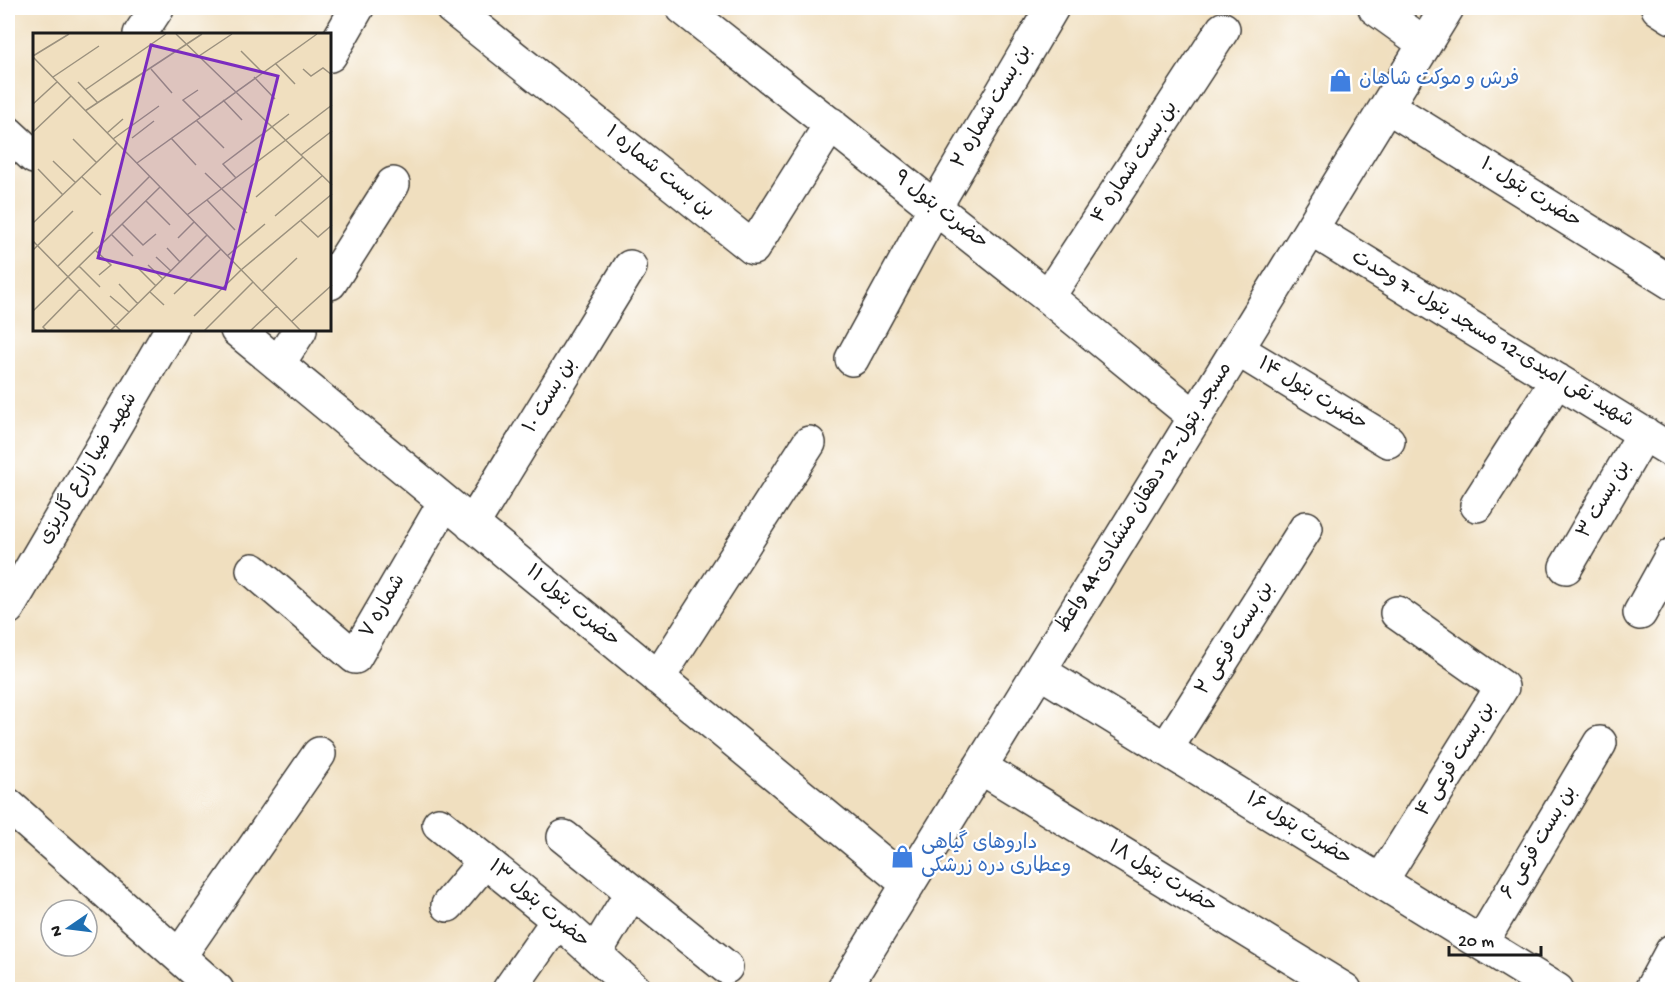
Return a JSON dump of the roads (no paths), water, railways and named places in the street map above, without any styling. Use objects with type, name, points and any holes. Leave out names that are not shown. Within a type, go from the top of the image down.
[{"type":"street","points":[[141,33],[157,8]]},
{"type":"street","points":[[332,52],[357,8]]},
{"type":"street","name":"بن بست شماره ۱","points":[[452,8],[753,248],[831,124]]},
{"type":"street","name":"حضرت بتول ۹","points":[[683,8],[1048,297],[1195,417]]},
{"type":"street","name":"بن بست شماره ۲","points":[[852,358],[935,207],[1052,8]]},
{"type":"street","points":[[1376,8],[1425,44]]},
{"type":"street","name":"مسجد بتول- 12 دهقان منشادی-44 واعظ","points":[[843,990],[1447,8]]},
{"type":"street","points":[[1658,8],[1672,17]]},
{"type":"street","name":"بن بست شماره ۴","points":[[1048,297],[1223,29]]},
{"type":"street","name":"حضرت بتول ۱۰","points":[[1387,106],[1672,283]]},
{"type":"street","points":[[8,133],[33,156]]},
{"type":"street","points":[[332,280],[393,184]]},
{"type":"street","name":"شهید نقی امیدی-12 مسجد بتول -7 وحدت","points":[[1311,229],[1672,451]]},
{"type":"street","name":"بن بست ۱۰","points":[[472,525],[630,267]]},
{"type":"street","name":"شهید ضیا زارع گاریزی","points":[[8,608],[170,332]]},
{"type":"street","name":"حضرت بتول ۱۱","points":[[239,332],[908,884]]},
{"type":"street","points":[[278,364],[299,332]]},
{"type":"street","name":"حضرت بتول ۱۴","points":[[1237,349],[1388,441]]},
{"type":"street","points":[[1477,506],[1557,380]]},
{"type":"street","name":"بن بست ۳","points":[[1566,567],[1644,433]]},
{"type":"street","points":[[658,678],[809,443]]},
{"type":"street","name":"شماره ۷","points":[[252,570],[355,657],[445,502]]},
{"type":"street","name":"بن بست فرعی ۲","points":[[1166,749],[1306,528]]},
{"type":"street","points":[[1640,613],[1672,555]]},
{"type":"street","name":"بن بست فرعی ۴","points":[[1381,881],[1503,687],[1397,613]]},
{"type":"street","name":"حضرت بتول ۱۶","points":[[1039,671],[1557,990]]},
{"type":"street","name":"بن بست فرعی ۶","points":[[1481,943],[1600,743]]},
{"type":"street","points":[[180,955],[319,754]]},
{"type":"street","name":"حضرت بتول ۱۸","points":[[980,767],[1345,990]]},
{"type":"street","points":[[8,805],[217,990]]},
{"type":"street","name":"حضرت بتول ۱۳","points":[[439,825],[558,920],[635,990]]},
{"type":"street","points":[[564,837],[726,967]]},
{"type":"street","points":[[448,905],[485,861]]},
{"type":"street","points":[[595,953],[632,892]]},
{"type":"street","points":[[508,990],[558,920]]},
{"type":"street","points":[[1651,990],[1672,951]]},
{"type":"place","name":"فرش و موکت شاهان","points":[[1341,80]]},
{"type":"place","name":"داروهای گیاهی وعطاری دره زرشکی","points":[[903,856]]}]
